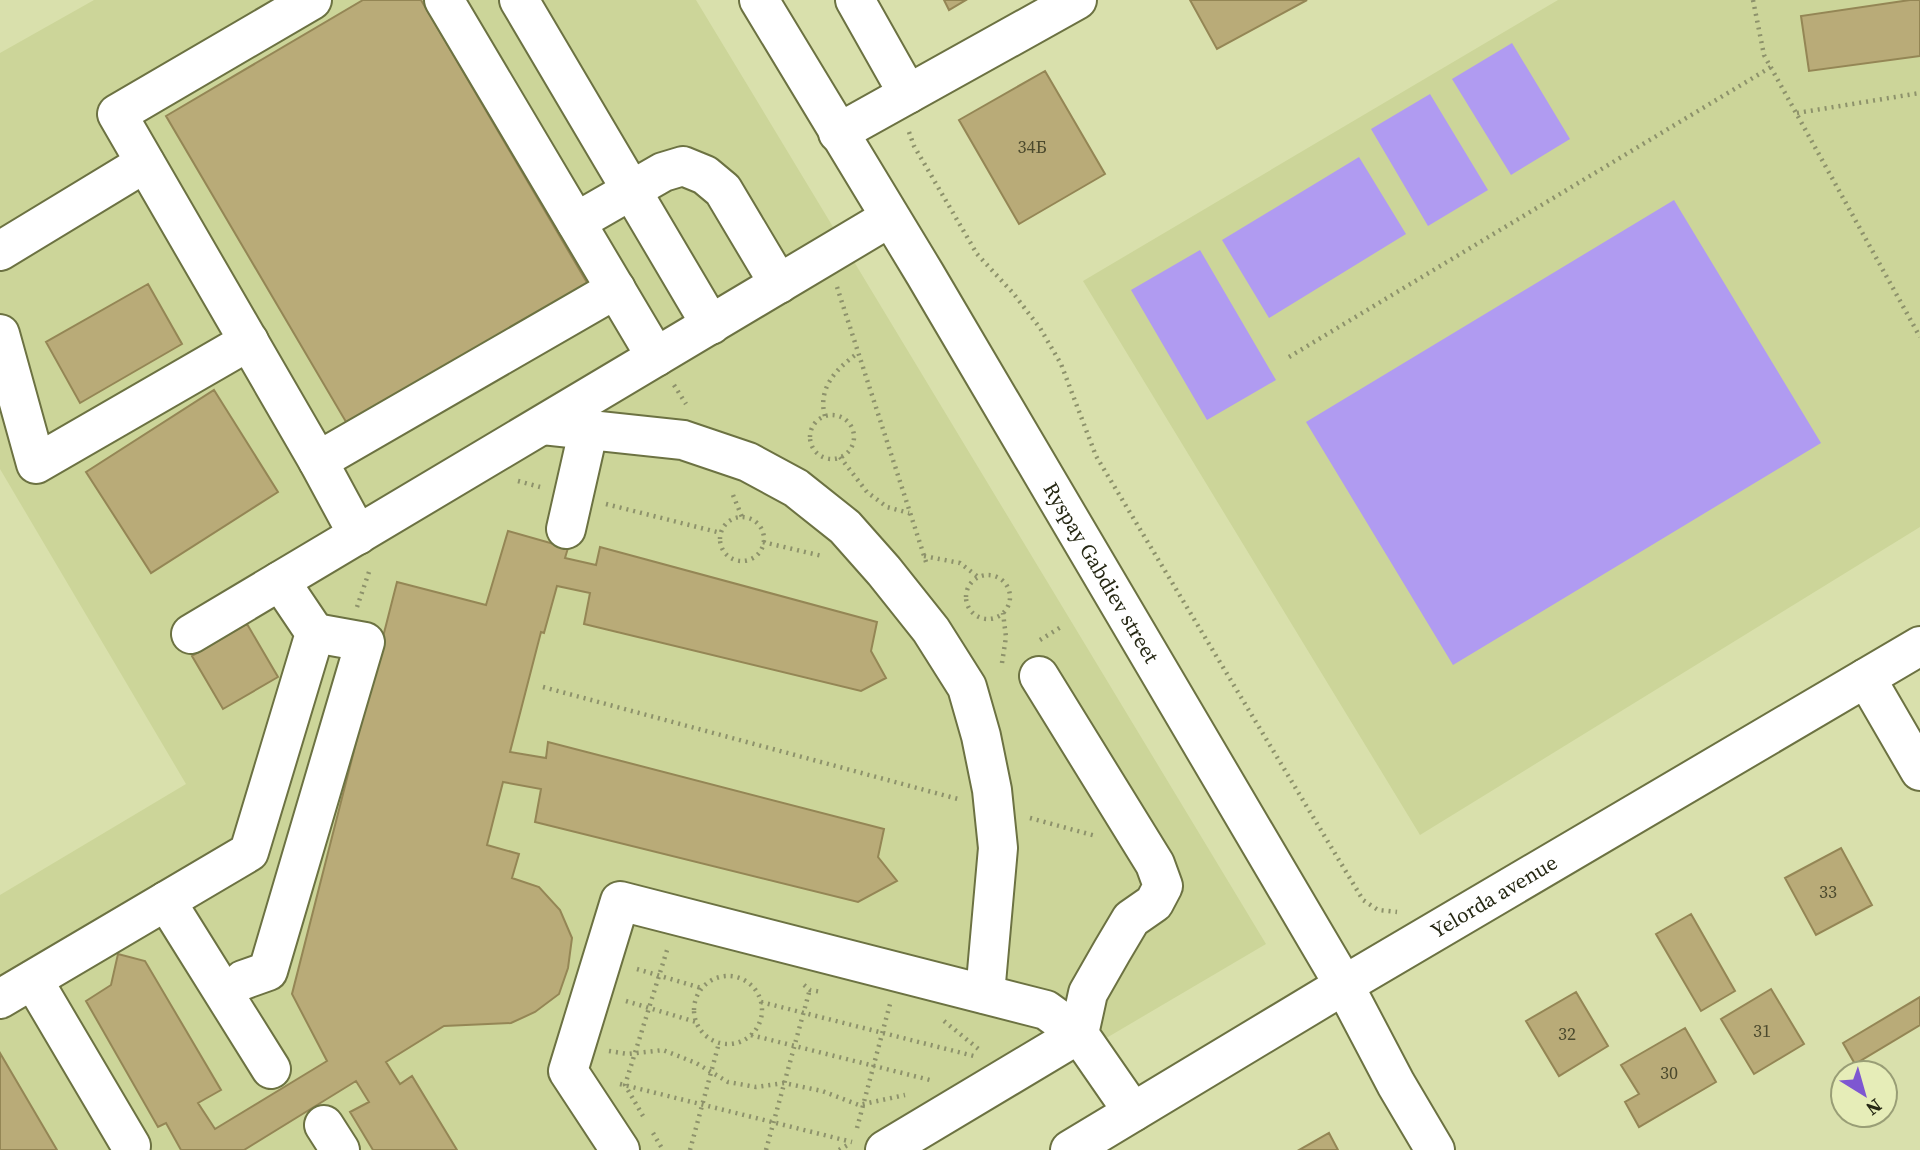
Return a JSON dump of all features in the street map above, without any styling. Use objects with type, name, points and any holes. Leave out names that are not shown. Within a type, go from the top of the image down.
[{"type":"street","points":[[312,0],[117,114],[366,546]]},
{"type":"street","points":[[519,0],[711,325]]},
{"type":"street","name":"Ryspay Gabdiev street","points":[[759,0],[932,286],[1344,985],[1396,1084],[1435,1150]]},
{"type":"street","points":[[855,0],[908,110]]},
{"type":"street","points":[[838,133],[908,110],[1077,0]]},
{"type":"street","points":[[446,1],[656,357]]},
{"type":"street","points":[[0,251],[145,163]]},
{"type":"street","points":[[576,222],[663,172],[683,166],[705,174],[723,190],[779,284]]},
{"type":"street","points":[[191,634],[280,581],[366,546],[543,425],[889,218]]},
{"type":"street","points":[[318,461],[616,289]]},
{"type":"street","points":[[0,334],[36,464],[248,341]]},
{"type":"street","points":[[543,425],[588,432],[683,440],[748,462],[796,488],[845,527],[889,576],[931,631],[967,687],[981,736],[998,848],[985,994]]},
{"type":"street","points":[[570,512],[588,432]]},
{"type":"street","points":[[243,980],[268,971],[365,642],[330,636],[280,581]]},
{"type":"street","points":[[0,999],[249,852],[330,636]]},
{"type":"street","name":"Yelorda avenue","points":[[1070,1150],[1344,985],[1920,646]]},
{"type":"street","points":[[884,1150],[1079,1034],[1088,993],[1131,919],[1154,903],[1163,886],[1155,864],[1039,676]]},
{"type":"street","points":[[1867,678],[1920,771]]},
{"type":"street","points":[[256,830],[304,848]]},
{"type":"street","points":[[166,901],[271,1069]]},
{"type":"street","points":[[620,1150],[573,1055],[620,901],[1046,1010],[1079,1034],[1133,1112]]},
{"type":"street","points":[[33,979],[131,1146]]},
{"type":"path","points":[[1753,0],[1764,55],[1920,337]]},
{"type":"path","points":[[1289,357],[1771,67]]},
{"type":"path","points":[[1797,113],[1920,93]]},
{"type":"path","points":[[908,110],[914,146],[977,254],[1013,293],[1040,328],[1061,363],[1096,456],[1363,901],[1378,909],[1402,912]]},
{"type":"path","points":[[827,256],[928,569]]},
{"type":"path","points":[[825,416],[822,407],[824,393],[831,379],[841,366],[858,353]]},
{"type":"path","points":[[825,416],[839,416],[851,426],[854,440],[847,453],[833,459],[820,455],[810,438],[814,425],[825,416]]},
{"type":"path","points":[[840,457],[867,492],[887,507],[910,514]]},
{"type":"path","points":[[512,480],[570,512],[721,533]]},
{"type":"path","points":[[749,518],[761,528],[764,535],[757,555],[743,561],[730,557],[722,547],[721,533],[728,522],[749,518]]},
{"type":"path","points":[[330,636],[366,546]]},
{"type":"path","points":[[924,556],[960,563],[977,576],[996,576],[1007,586],[1010,600],[1003,613],[997,617],[983,618],[972,611],[967,591],[977,576]]},
{"type":"path","points":[[1002,663],[1006,637],[1003,613]]},
{"type":"path","points":[[543,687],[1146,849]]},
{"type":"path","points":[[644,1118],[625,1085],[678,916]]},
{"type":"path","points":[[766,1150],[821,953]]},
{"type":"path","points":[[696,1022],[618,999],[597,974],[627,966],[701,988]]},
{"type":"path","points":[[573,1055],[625,1085],[853,1142],[899,972]]},
{"type":"path","points":[[717,977],[738,977],[757,991],[761,1002],[762,1014],[758,1026],[751,1035],[729,1044],[719,1043],[701,1031],[693,1011],[701,988],[717,977]]},
{"type":"path","points":[[761,1002],[980,1058]]},
{"type":"path","points":[[751,1035],[938,1082]]},
{"type":"path","points":[[690,1150],[719,1043]]},
{"type":"path","points":[[573,1055],[602,1050],[635,1054],[663,1050],[728,1082],[756,1087],[785,1083],[822,1091],[859,1105],[913,1093]]},
{"type":"path","points":[[651,1128],[663,1150]]},
{"type":"shaded area","points":[[94,0],[696,0],[1266,944],[916,1150],[0,1150],[0,895],[186,784],[0,469],[0,53]]},
{"type":"shaded area","points":[[1558,0],[1920,0],[1920,527],[1420,835],[1083,281]]},
{"type":"shaded area","points":[[1512,43],[1570,139],[1511,175],[1452,79]]},
{"type":"shaded area","points":[[1430,94],[1488,190],[1428,226],[1371,129]]},
{"type":"shaded area","points":[[1359,157],[1406,234],[1269,318],[1222,240]]},
{"type":"shaded area","points":[[1674,200],[1821,443],[1453,665],[1306,422]]},
{"type":"shaded area","points":[[1200,250],[1276,380],[1207,420],[1131,290]]},
{"type":"building","points":[[363,0],[421,0],[589,286],[349,427],[166,116]]},
{"type":"building","points":[[944,0],[966,0],[949,10]]},
{"type":"building","points":[[1190,0],[1307,0],[1217,49]]},
{"type":"building","points":[[1920,0],[1920,56],[1809,71],[1801,16]]},
{"type":"building","points":[[1045,71],[1105,174],[1019,224],[959,120]]},
{"type":"building","points":[[148,284],[182,344],[80,403],[46,342]]},
{"type":"building","points":[[214,390],[278,492],[151,573],[86,472]]},
{"type":"building","points":[[508,531],[568,548],[565,558],[596,565],[600,547],[877,622],[871,651],[886,678],[861,691],[584,624],[590,593],[557,586],[544,633],[541,632],[510,752],[546,758],[548,742],[884,829],[878,857],[897,881],[858,902],[535,822],[541,789],[503,782],[487,845],[519,854],[512,878],[539,887],[560,910],[572,938],[568,968],[559,994],[535,1012],[511,1023],[444,1026],[386,1062],[400,1084],[412,1076],[457,1150],[373,1150],[350,1112],[369,1102],[356,1081],[244,1150],[181,1150],[166,1123],[158,1127],[86,1001],[111,985],[118,954],[145,961],[221,1090],[198,1103],[215,1129],[327,1061],[292,994],[397,582],[486,605]]},
{"type":"building","points":[[247,624],[278,677],[223,709],[192,656]]},
{"type":"building","points":[[1841,848],[1872,905],[1816,935],[1785,878]]},
{"type":"building","points":[[1691,914],[1735,991],[1701,1011],[1656,934]]},
{"type":"building","points":[[1771,989],[1804,1044],[1754,1074],[1721,1019]]},
{"type":"building","points":[[1576,992],[1608,1046],[1559,1076],[1526,1021]]},
{"type":"building","points":[[1920,997],[1920,1025],[1863,1059],[1852,1059],[1843,1043]]},
{"type":"building","points":[[1685,1028],[1716,1082],[1639,1127],[1625,1102],[1639,1094],[1621,1065]]},
{"type":"building","points":[[0,1053],[57,1150],[0,1150]]},
{"type":"building","points":[[1329,1133],[1338,1150],[1299,1150]]}]
